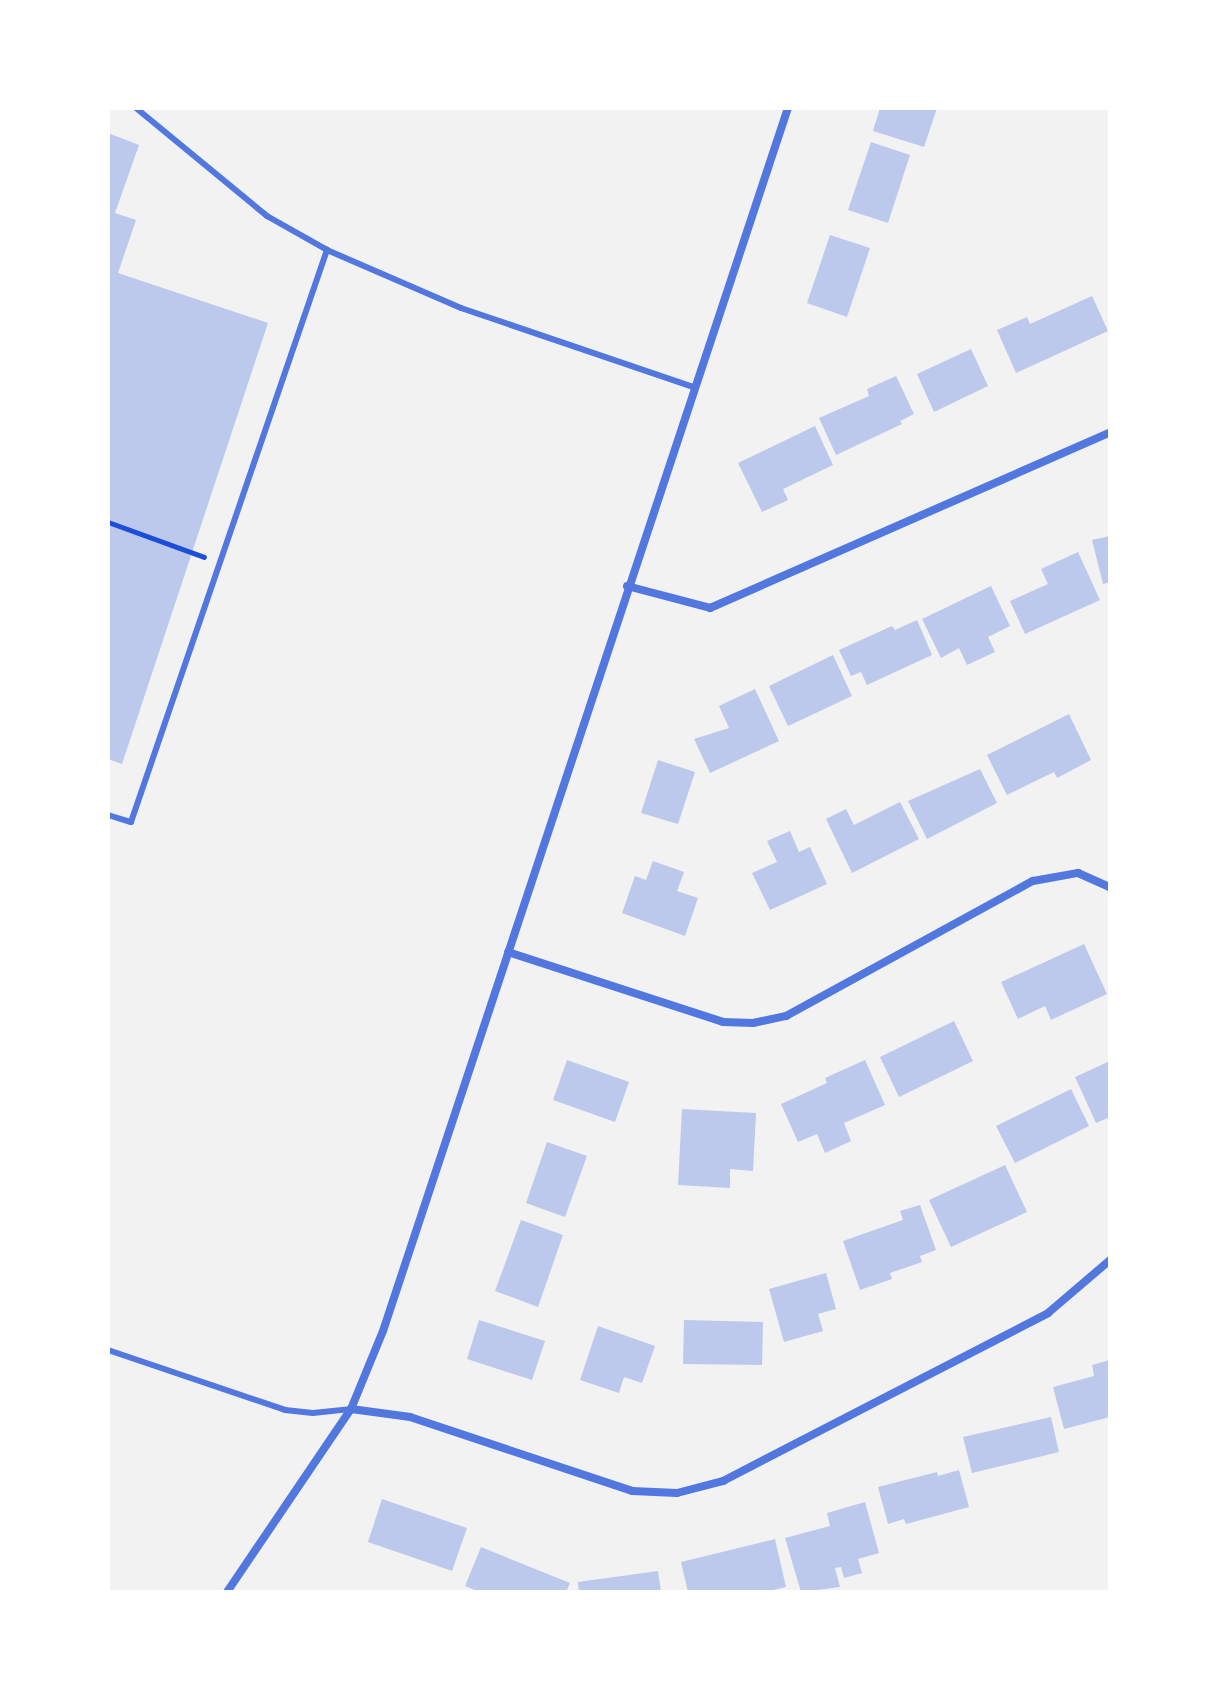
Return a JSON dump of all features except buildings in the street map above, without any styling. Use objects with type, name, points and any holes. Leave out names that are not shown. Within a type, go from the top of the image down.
[{"type":"street","points":[[227,1592],[351,1409],[383,1331],[627,586],[788,108]]},
{"type":"street","points":[[627,586],[710,608],[1110,432]]},
{"type":"street","points":[[508,952],[723,1022],[753,1023],[786,1016],[1033,881],[1078,873],[1110,887]]},
{"type":"street","points":[[351,1409],[410,1417],[632,1491],[677,1493],[723,1481],[1048,1313],[1110,1260]]},
{"type":"lane","points":[[136,108],[267,216],[327,250],[461,308],[693,387]]},
{"type":"lane","points":[[108,815],[131,822],[327,250]]},
{"type":"lane","points":[[108,1350],[285,1410],[313,1413],[351,1409]]},
{"type":"path","points":[[108,522],[191,552]]}]
